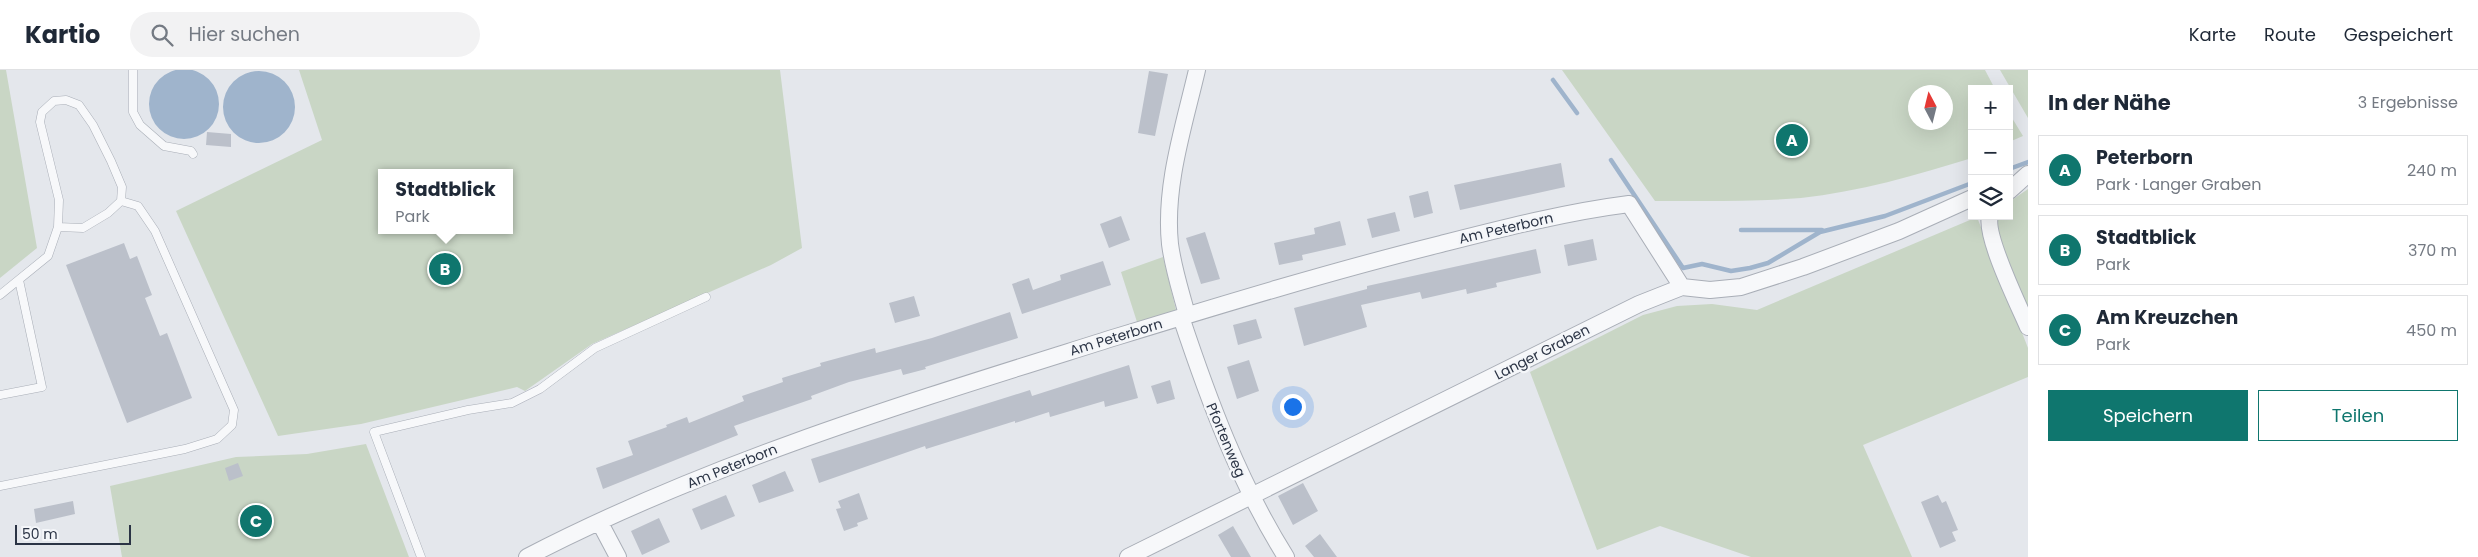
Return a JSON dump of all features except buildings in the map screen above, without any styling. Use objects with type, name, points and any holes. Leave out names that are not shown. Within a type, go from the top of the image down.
[{"type":"street","name":"Pfortenweg","points":[[1196,70],[1170,193],[1170,245],[1184,316],[1210,404],[1251,497],[1286,557]]},
{"type":"street","points":[[2013,178],[2028,172]]},
{"type":"street","points":[[2013,187],[2028,172]]},
{"type":"street","name":"Langer Graben","points":[[1128,557],[1639,304],[1682,287],[1710,290],[1741,288],[1899,232],[1968,200]]},
{"type":"street","name":"Am Peterborn","points":[[527,557],[663,493],[790,443],[1184,316],[1355,265],[1489,232],[1591,209],[1630,204],[1682,287]]},
{"type":"street","points":[[1988,220],[1991,237],[2028,327]]},
{"type":"street","points":[[600,523],[618,557]]},
{"type":"lane","points":[[133,70],[133,112],[140,125],[164,146],[192,151],[193,154]]},
{"type":"lane","points":[[0,295],[48,256],[58,227],[59,200],[40,122],[42,112],[54,102],[66,100],[79,105],[93,125],[122,187],[121,201],[108,213],[83,228],[58,227]]},
{"type":"lane","points":[[0,486],[185,449],[217,439],[232,425],[234,410],[155,231],[138,206],[121,201]]},
{"type":"lane","points":[[0,395],[42,387],[19,280]]},
{"type":"lane","points":[[420,557],[374,432],[468,410],[512,403],[540,390],[596,348],[706,297]]},
{"type":"green space","points":[[0,70],[6,70],[37,248],[0,278]]},
{"type":"green space","points":[[299,70],[780,70],[802,248],[771,265],[592,344],[525,391],[517,387],[361,424],[278,436],[176,211],[322,140]]},
{"type":"green space","points":[[1562,70],[1985,70],[1993,85],[1968,85],[1968,159],[1930,171],[1844,192],[1801,198],[1655,201]]},
{"type":"green space","points":[[2000,70],[2028,70],[2028,118],[2013,92],[2013,85],[2009,85]]},
{"type":"green space","points":[[2013,120],[2023,136],[2013,140]]},
{"type":"green space","points":[[2028,189],[2028,311],[1997,236],[1996,220],[2013,220],[2013,199]]},
{"type":"green space","points":[[1970,220],[1978,220],[2028,348],[2028,377],[1863,445],[1912,557],[1751,557],[1660,526],[1597,550],[1530,372],[1643,315],[1677,306],[1712,304],[1757,310]]},
{"type":"green space","points":[[1163,257],[1176,310],[1137,322],[1121,272]]},
{"type":"green space","points":[[366,444],[409,557],[122,557],[110,486],[236,457],[307,454]]},
{"type":"water","points":[[191,69],[204,75],[213,84],[217,90],[219,104],[217,118],[209,129],[198,137],[177,139],[170,137],[159,129],[151,118],[149,97],[151,90],[159,79],[170,71]]},
{"type":"water","points":[[259,71],[279,77],[289,87],[295,107],[289,127],[279,137],[259,143],[239,137],[229,127],[223,107],[229,87],[239,77]]},
{"type":"waterway","points":[[1553,80],[1577,113]]},
{"type":"waterway","points":[[1611,160],[1683,268],[1702,264],[1731,271],[1768,263],[1820,232],[1885,216],[1968,185]]},
{"type":"waterway","points":[[2013,168],[2028,162]]},
{"type":"waterway","points":[[1741,230],[1822,230]]},
{"type":"place","name":"Peterborn","points":[[1792,140]]},
{"type":"place","name":"Stadtblick","points":[[445,269]]},
{"type":"place","name":"Am Kreuzchen","points":[[256,521]]}]
